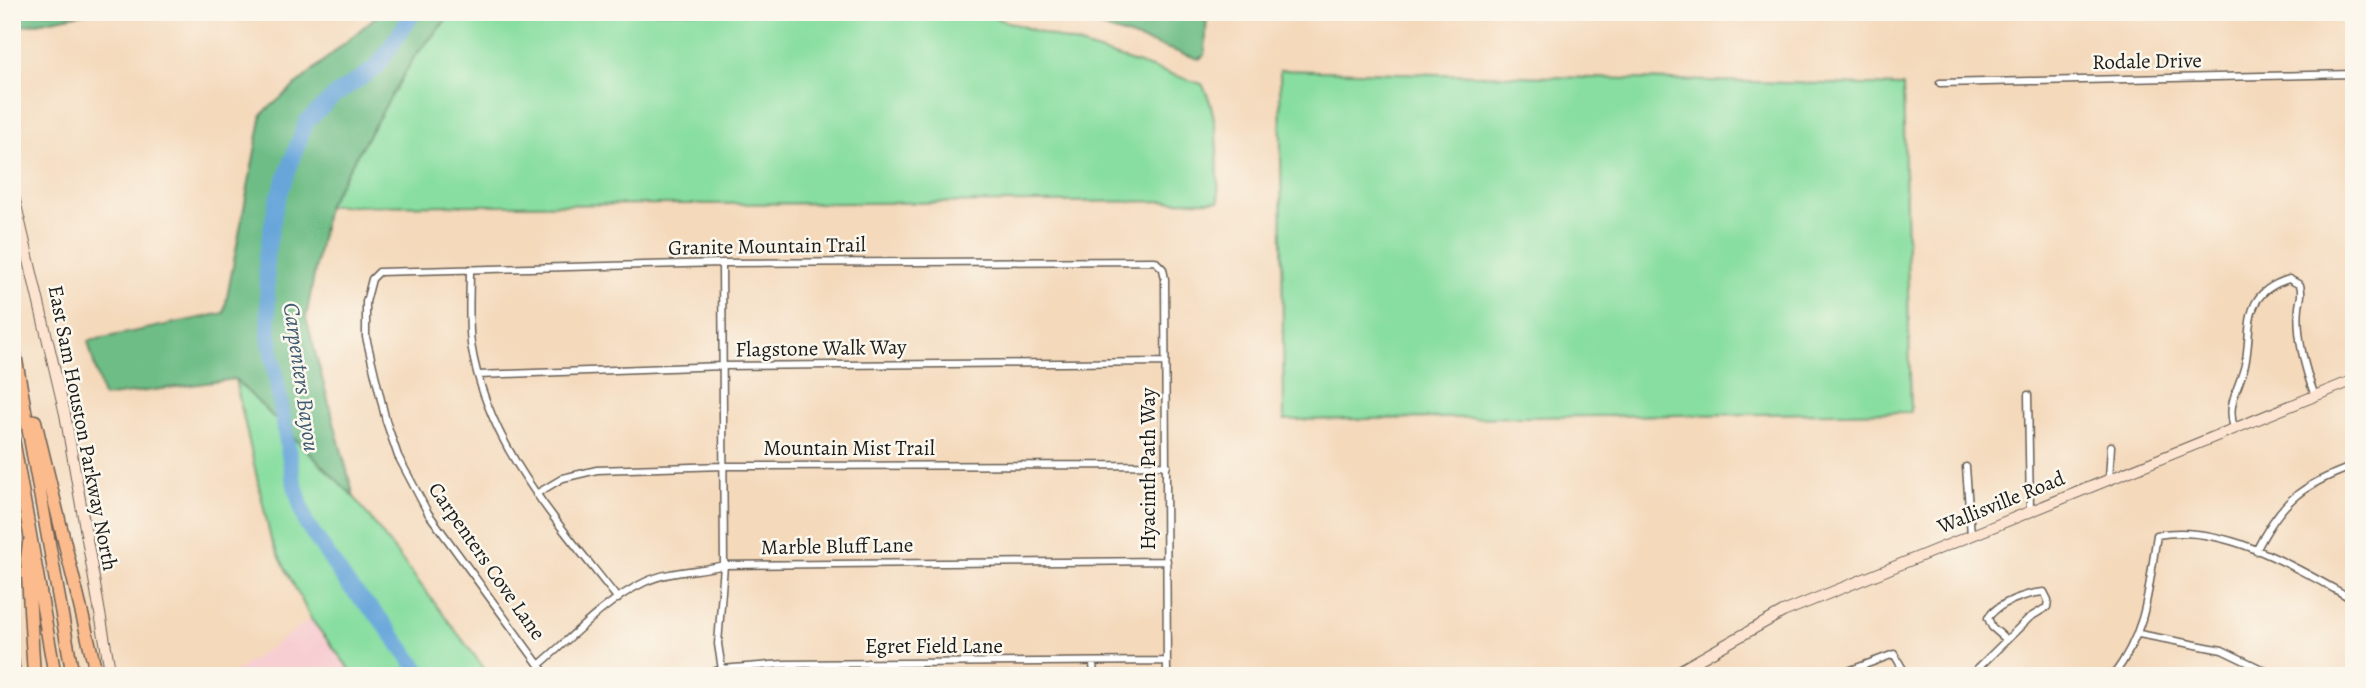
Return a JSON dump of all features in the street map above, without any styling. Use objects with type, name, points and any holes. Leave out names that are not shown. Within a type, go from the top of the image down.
[{"type":"highway","points":[[12,338],[24,391],[73,676]]},
{"type":"highway","points":[[24,391],[42,440],[97,676]]},
{"type":"highway","points":[[12,433],[31,528],[55,676]]},
{"type":"highway","points":[[31,528],[27,559],[34,676]]},
{"type":"main road","name":"East Sam Houston Parkway North","points":[[12,188],[65,414],[111,676]]},
{"type":"main road","name":"Wallisville Road","points":[[1670,676],[1783,612],[2353,380]]},
{"type":"main road","points":[[12,651],[16,676]]},
{"type":"street","name":"Rodale Drive","points":[[1940,83],[2354,74]]},
{"type":"street","name":"Granite Mountain Trail","points":[[375,274],[393,270],[722,263],[1142,259],[1159,264]]},
{"type":"street","points":[[722,263],[724,565],[718,634],[722,672]]},
{"type":"street","name":"Hyacinth Path Way","points":[[1159,264],[1165,279],[1167,676]]},
{"type":"street","points":[[470,269],[470,334],[478,375],[498,434],[536,495],[618,599]]},
{"type":"street","name":"Carpenters Cove Lane","points":[[375,274],[366,302],[366,337],[386,421],[398,456],[434,521],[547,676]]},
{"type":"street","points":[[2234,428],[2230,403],[2245,365],[2250,314],[2266,291],[2289,279],[2300,285],[2303,293],[2299,307],[2305,369],[2315,396]]},
{"type":"street","points":[[2353,380],[2354,297]]},
{"type":"street","name":"Flagstone Walk Way","points":[[478,375],[723,366],[1165,362]]},
{"type":"street","points":[[2028,395],[2030,511]]},
{"type":"street","points":[[2109,479],[2111,446]]},
{"type":"street","name":"Mountain Mist Trail","points":[[536,495],[562,478],[589,471],[724,466],[1167,465]]},
{"type":"street","points":[[2256,551],[2273,518],[2295,494],[2329,475],[2354,466]]},
{"type":"street","points":[[1966,467],[1971,535]]},
{"type":"street","points":[[2113,676],[2139,634],[2150,592],[2157,535],[2198,533],[2256,551],[2354,600]]},
{"type":"street","name":"Marble Bluff Lane","points":[[539,665],[618,599],[645,582],[670,574],[724,565],[1167,561]]},
{"type":"street","points":[[1970,676],[2007,640],[2029,618],[2047,607],[2048,600],[2043,592],[2033,593],[1992,610],[1988,618],[1992,627],[2007,640]]},
{"type":"street","points":[[2139,634],[2222,650],[2276,676]]},
{"type":"street","points":[[1835,676],[1894,654],[1907,676]]},
{"type":"street","name":"Egret Field Lane","points":[[703,676],[722,672],[868,663],[1167,661]]},
{"type":"street","points":[[868,663],[869,676]]},
{"type":"street","points":[[1093,663],[1094,676]]},
{"type":"shaded area","points":[[311,619],[355,676],[229,676]]},
{"type":"green space","points":[[12,12],[91,12],[12,28]]},
{"type":"green space","points":[[381,12],[453,12],[414,57],[327,206],[306,318],[354,497],[235,379],[103,397],[88,341],[224,313],[262,114]]},
{"type":"green space","points":[[453,12],[977,12],[1202,84],[1215,125],[1219,201],[327,206],[414,57]]},
{"type":"green space","points":[[1056,12],[1207,12],[1205,55],[1199,59]]},
{"type":"green space","points":[[1280,70],[1903,86],[1911,412],[1284,420]]},
{"type":"green space","points":[[235,379],[354,497],[490,676],[355,676],[311,619],[271,540]]},
{"type":"waterway","name":"Carpenters Bayou","points":[[414,12],[377,67],[334,96],[306,122],[276,204],[266,257],[269,336],[293,478],[306,523],[348,585],[378,616],[423,676]]}]
